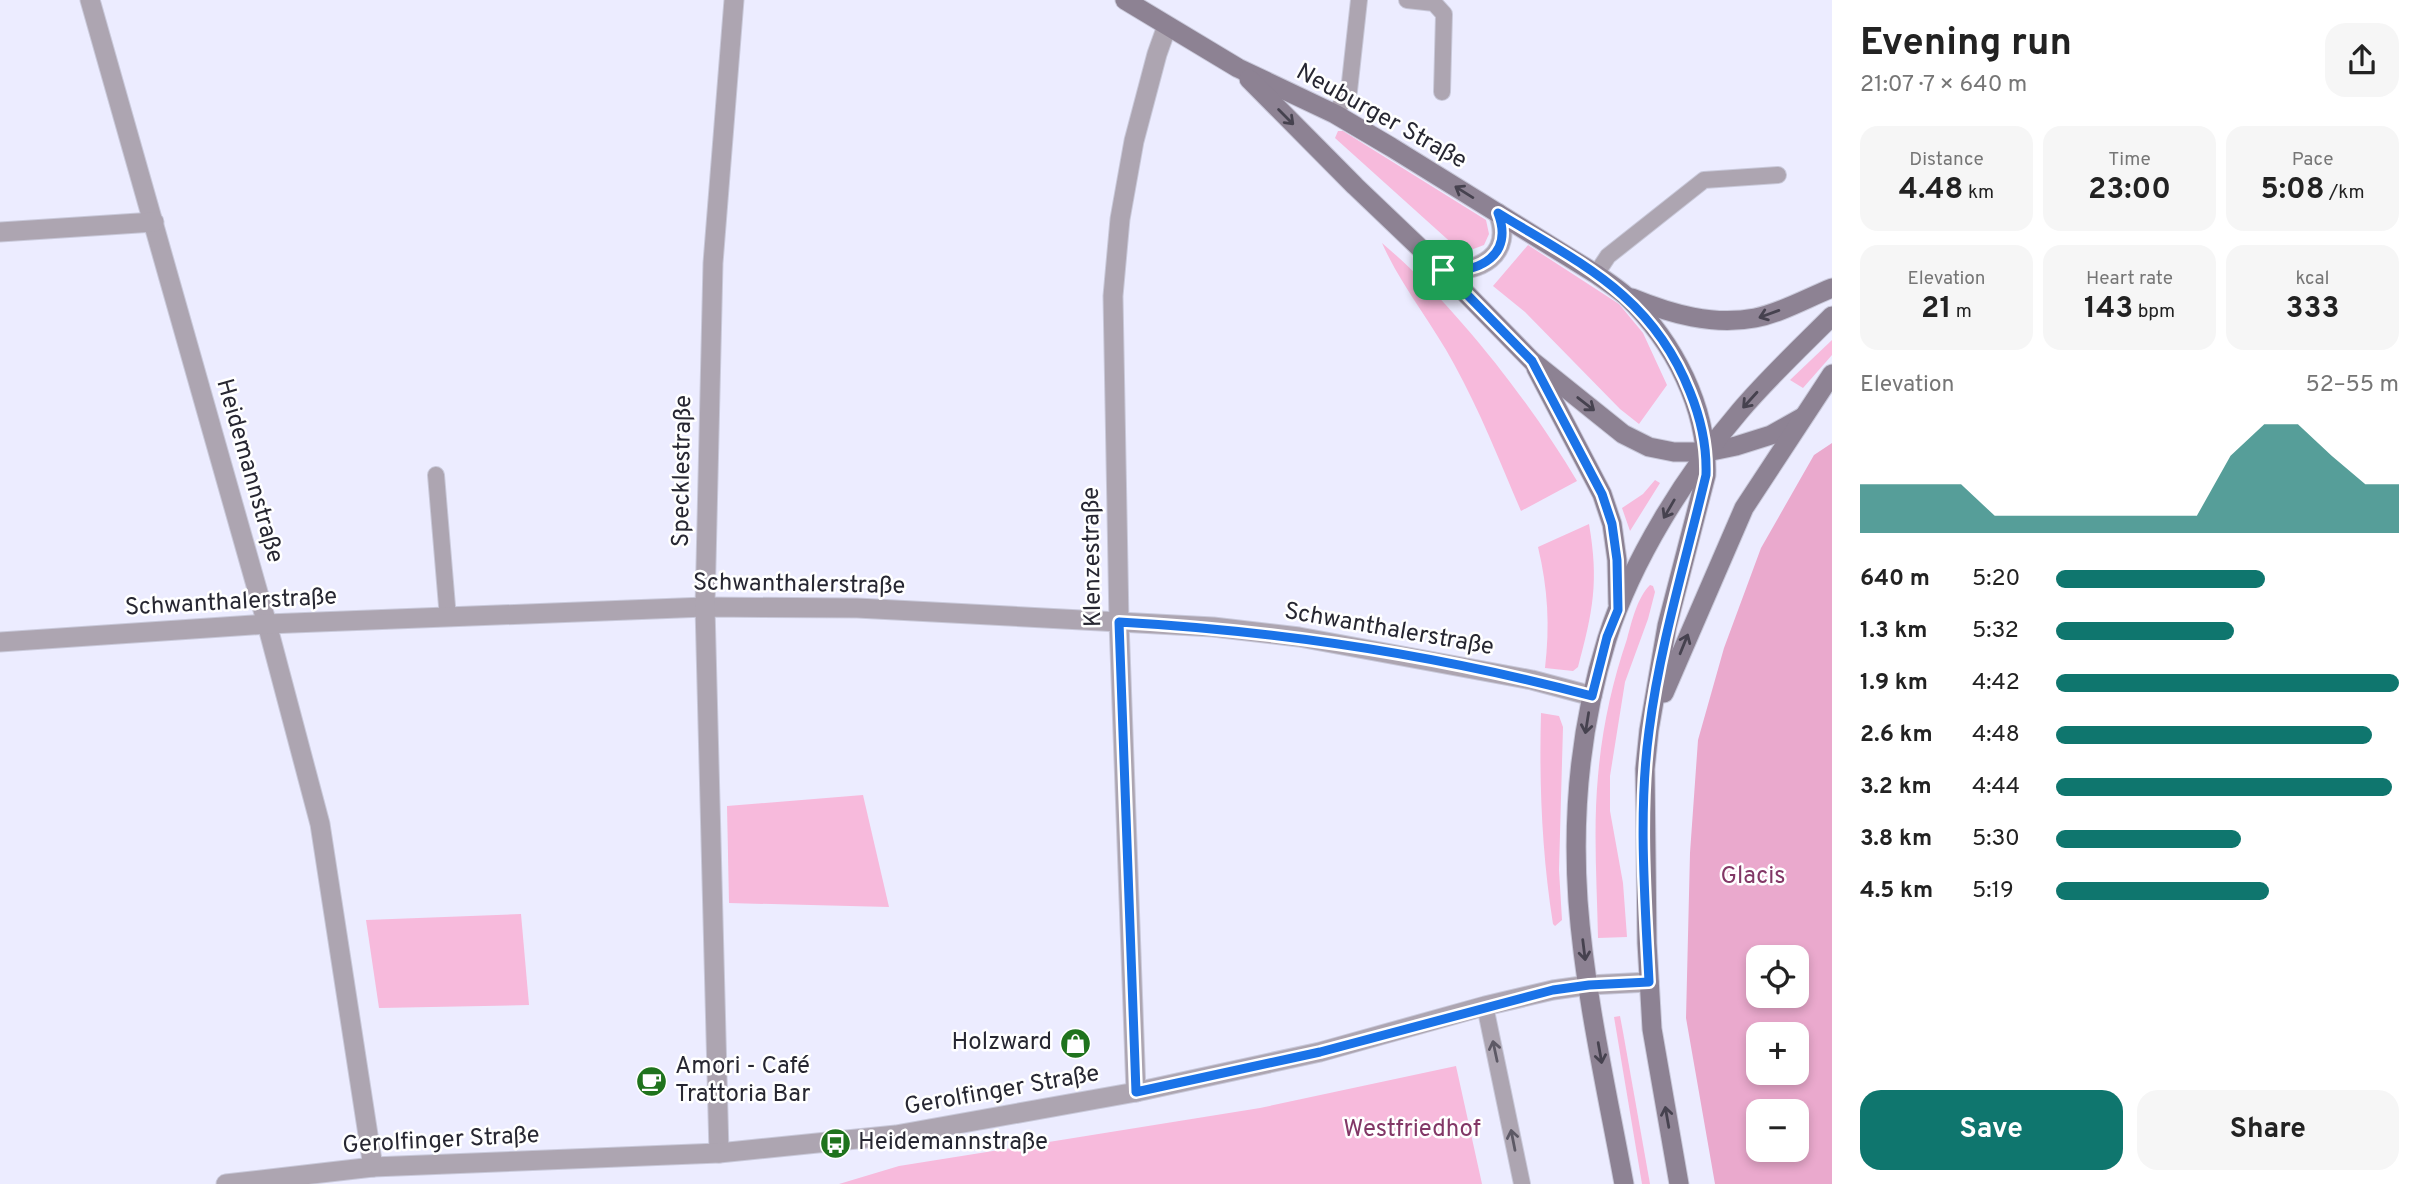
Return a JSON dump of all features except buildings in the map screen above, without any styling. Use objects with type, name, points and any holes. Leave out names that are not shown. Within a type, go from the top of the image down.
[{"type":"main road","name":"Neuburger Straße","points":[[1125,0],[1238,68],[1335,114],[1596,274],[1625,295],[1657,329],[1678,363],[1701,421],[1707,452]]},
{"type":"main road","name":"Neuburger Straße","points":[[1238,68],[1532,361],[1623,433],[1649,447],[1674,453],[1707,452],[1771,435],[1803,417]]},
{"type":"main road","name":"Neuburger Straße","points":[[1625,295],[1663,311],[1722,320],[1758,318],[1832,288]]},
{"type":"main road","points":[[1624,1184],[1589,985],[1578,900],[1577,835],[1581,769],[1592,696],[1607,637],[1618,610],[1644,552],[1674,499],[1707,452],[1765,383],[1832,316]]},
{"type":"main road","name":"Neuburger Straße","points":[[1532,361],[1605,504],[1612,524],[1617,560],[1618,610]]},
{"type":"main road","points":[[1649,730],[1689,631],[1744,508],[1832,374]]},
{"type":"main road","points":[[1679,1184],[1653,1029],[1649,982],[1645,769],[1667,626],[1706,475],[1707,452]]},
{"type":"street","name":"Heidemannstraße","points":[[90,0],[267,624],[320,824],[373,1167]]},
{"type":"street","name":"Specklestraße","points":[[719,1153],[705,607],[713,263],[734,0]]},
{"type":"street","name":"Klenzestraße","points":[[1136,1092],[1119,622],[1113,296],[1120,219],[1134,141],[1167,26]]},
{"type":"street","points":[[1443,270],[1474,269],[1492,257],[1503,237],[1503,226],[1498,213]]},
{"type":"street","points":[[0,232],[153,222]]},
{"type":"street","name":"Schwanthalerstraße","points":[[0,642],[267,624],[705,607],[857,608],[1213,627],[1298,637],[1532,680],[1592,696]]},
{"type":"street","name":"Gerolfinger Straße","points":[[226,1184],[373,1167],[719,1153],[895,1135],[1136,1092],[1320,1052],[1553,990],[1649,982]]},
{"type":"lane","points":[[1335,114],[1349,91],[1359,0]]},
{"type":"lane","points":[[1407,0],[1434,3],[1444,15],[1442,92]]},
{"type":"lane","points":[[1596,274],[1608,256],[1704,180],[1778,175]]},
{"type":"lane","points":[[436,475],[448,618]]},
{"type":"lane","points":[[1485,1006],[1522,1184]]},
{"type":"green space","points":[[1338,131],[1343,131],[1486,220],[1489,234],[1484,245],[1468,251],[1456,247],[1335,138]]},
{"type":"green space","points":[[1382,243],[1436,295],[1488,354],[1536,418],[1577,481],[1521,511],[1463,382]]},
{"type":"green space","points":[[1528,245],[1619,304],[1643,333],[1667,385],[1639,424],[1620,409],[1525,312],[1493,286]]},
{"type":"green space","points":[[1832,340],[1832,355],[1803,388],[1790,380]]},
{"type":"green space","name":"Glacis","points":[[1832,443],[1832,1184],[1715,1184],[1686,1018],[1690,853],[1698,740],[1724,648],[1761,548],[1814,455]]},
{"type":"green space","points":[[1655,480],[1660,483],[1630,531],[1622,508],[1643,494]]},
{"type":"green space","points":[[1589,524],[1594,563],[1593,596],[1578,667],[1573,671],[1545,668],[1547,608],[1538,547]]},
{"type":"green space","points":[[1650,585],[1655,592],[1625,682],[1610,776],[1610,811],[1623,883],[1627,937],[1598,938],[1596,816],[1602,741],[1612,689],[1633,617],[1638,603]]},
{"type":"green space","points":[[1541,713],[1559,716],[1563,727],[1559,870],[1562,920],[1555,926],[1549,898],[1544,845],[1540,766]]},
{"type":"green space","points":[[863,795],[889,907],[729,903],[727,806]]},
{"type":"green space","points":[[521,914],[529,1005],[379,1008],[366,920]]},
{"type":"green space","points":[[1620,1016],[1650,1184],[1642,1184],[1614,1017]]},
{"type":"green space","name":"Westfriedhof","points":[[1456,1066],[1482,1184],[839,1184],[899,1166],[1260,1108]]},
{"type":"place","name":"Holzward","points":[[1075,1043]]},
{"type":"place","name":"Amori - Café Trattoria Bar","points":[[652,1081]]},
{"type":"place","name":"Heidemannstraße","points":[[835,1143]]},
{"type":"route","points":[[1498,213],[1625,295],[1657,329],[1678,363],[1701,421],[1707,452],[1706,475],[1684,569],[1667,626],[1645,769],[1649,982],[1553,990],[1320,1052],[1136,1092],[1119,622],[1213,627],[1298,637],[1532,680],[1592,696],[1607,637],[1618,610],[1617,560],[1612,524],[1602,494],[1532,361],[1443,270],[1474,269],[1492,257],[1503,237],[1503,226],[1498,213]]}]
